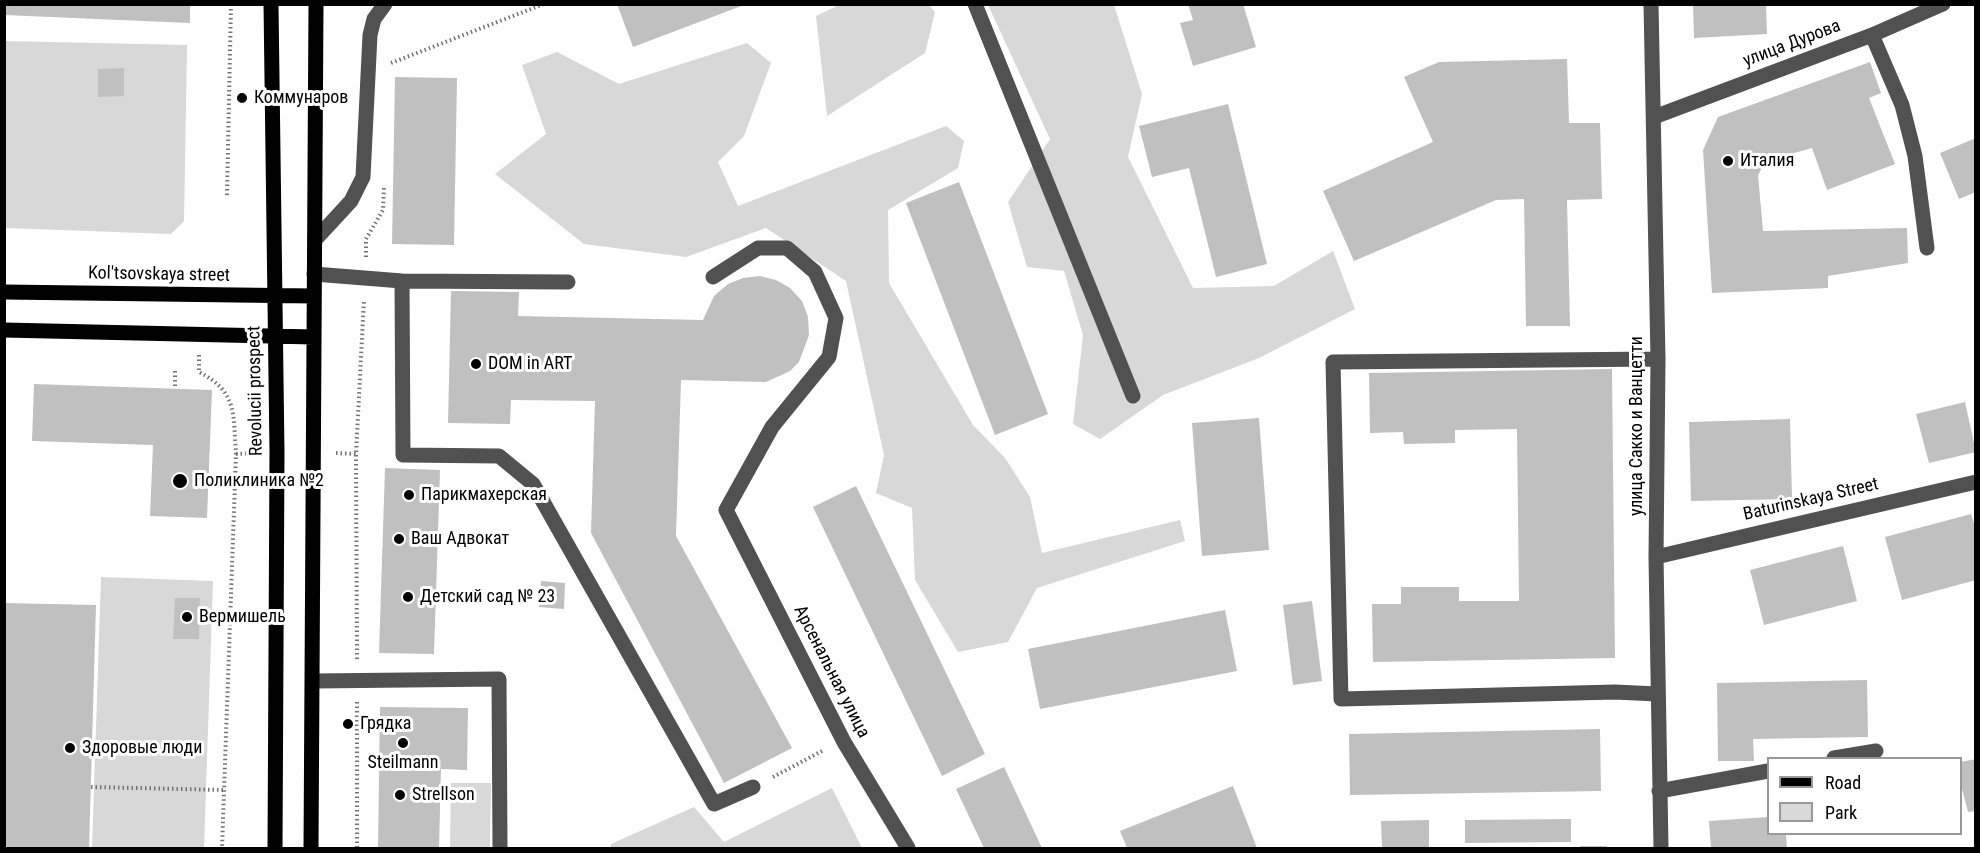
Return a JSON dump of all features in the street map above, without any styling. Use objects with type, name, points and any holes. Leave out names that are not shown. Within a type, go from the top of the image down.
[{"type":"main road","name":"Revolucii prospect","points":[[271,4],[273,295],[277,452],[275,849]]},
{"type":"main road","points":[[311,849],[314,681],[316,4]]},
{"type":"main road","name":"Kol'tsovskaya street","points":[[4,292],[314,296]]},
{"type":"main road","points":[[4,330],[314,337]]},
{"type":"street","points":[[315,240],[351,201],[363,177],[370,35],[374,19],[385,4]]},
{"type":"street","points":[[975,4],[1133,396]]},
{"type":"street","name":"улица Сакко и Ванцетти","points":[[1651,4],[1658,359],[1656,557],[1660,849]]},
{"type":"street","name":"улица Дурова","points":[[1654,117],[1872,34],[1943,4]]},
{"type":"street","points":[[1872,34],[1902,105],[1915,156],[1927,248]]},
{"type":"street","name":"Арсенальная улица","points":[[713,277],[758,248],[787,248],[815,272],[836,318],[829,357],[772,427],[726,510],[844,742],[908,849]]},
{"type":"street","points":[[314,274],[402,281],[568,282]]},
{"type":"street","points":[[402,281],[403,455],[499,456],[533,484],[714,804],[753,787]]},
{"type":"street","points":[[1657,694],[1615,692],[1341,699],[1333,362],[1658,359]]},
{"type":"street","name":"Baturinskaya Street","points":[[1656,557],[1976,482]]},
{"type":"street","points":[[314,681],[499,679],[500,849]]},
{"type":"street","points":[[1844,757],[1876,751]]},
{"type":"street","points":[[1659,791],[1767,771]]},
{"type":"path","points":[[227,195],[231,4]]},
{"type":"path","points":[[198,336],[199,372],[219,382],[230,399],[235,443],[222,849]]},
{"type":"path","points":[[175,371],[175,389]]},
{"type":"path","points":[[753,787],[844,742]]},
{"type":"path","points":[[91,787],[224,790]]},
{"type":"green space","points":[[841,4],[929,5],[935,12],[925,53],[827,116],[816,16]]},
{"type":"green space","points":[[988,5],[1114,5],[1142,94],[1128,157],[1193,288],[1274,286],[1333,251],[1355,309],[1259,358],[1163,395],[1100,439],[1073,424],[1083,335],[1064,271],[1027,267],[1008,202],[1050,139]]},
{"type":"green space","points":[[5,41],[187,45],[184,221],[171,234],[5,228]]},
{"type":"green space","points":[[747,43],[771,63],[744,136],[718,162],[738,206],[946,126],[964,141],[958,168],[888,210],[889,283],[973,425],[1005,458],[1030,497],[1042,553],[1180,520],[1185,541],[1037,588],[1008,642],[958,652],[915,580],[912,508],[876,493],[884,455],[846,281],[766,228],[686,257],[584,244],[495,174],[546,134],[522,65],[557,52],[619,84]]},
{"type":"green space","points":[[101,577],[213,581],[204,848],[92,848]]},
{"type":"green space","points":[[451,783],[491,783],[490,848],[450,848]]},
{"type":"green space","points":[[832,788],[862,848],[611,848],[611,844],[694,807],[724,842]]},
{"type":"building","points":[[4,4],[190,4],[190,23],[4,15]]},
{"type":"building","points":[[617,4],[744,4],[744,5],[633,47]]},
{"type":"building","points":[[1188,4],[1243,4],[1256,47],[1193,66],[1180,23],[1193,20]]},
{"type":"building","points":[[1693,4],[1766,4],[1767,34],[1694,38]]},
{"type":"building","points":[[1567,59],[1569,123],[1600,123],[1602,199],[1567,200],[1570,326],[1526,326],[1524,199],[1496,200],[1354,261],[1323,191],[1433,142],[1404,77],[1439,62]]},
{"type":"building","points":[[1870,62],[1881,93],[1869,98],[1895,164],[1827,190],[1812,148],[1766,161],[1758,175],[1763,231],[1907,228],[1908,263],[1828,276],[1828,288],[1712,293],[1703,150],[1718,117]]},
{"type":"building","points":[[124,68],[124,96],[98,97],[98,69]]},
{"type":"building","points":[[395,77],[457,78],[454,245],[392,244]]},
{"type":"building","points":[[1228,104],[1267,264],[1216,277],[1189,168],[1152,177],[1139,126]]},
{"type":"building","points":[[1976,138],[1976,192],[1959,199],[1940,153]]},
{"type":"building","points":[[959,182],[1048,414],[995,435],[906,203]]},
{"type":"building","points":[[760,276],[776,280],[790,288],[802,301],[808,317],[809,335],[799,362],[790,371],[766,382],[681,380],[676,536],[792,748],[724,783],[591,533],[595,401],[511,400],[510,424],[448,423],[451,291],[519,292],[518,316],[703,320],[714,296],[728,284],[743,278]]},
{"type":"building","points":[[1612,369],[1615,658],[1373,662],[1372,604],[1401,604],[1401,587],[1459,587],[1459,601],[1519,601],[1517,429],[1455,430],[1455,443],[1404,444],[1403,432],[1370,433],[1369,373]]},
{"type":"building","name":"Поликлиника №2","points":[[34,384],[212,390],[207,518],[150,516],[153,445],[32,441]]},
{"type":"building","points":[[1965,402],[1976,452],[1929,463],[1916,414]]},
{"type":"building","points":[[1259,418],[1269,550],[1202,556],[1192,423]]},
{"type":"building","points":[[1790,419],[1792,499],[1691,501],[1689,422]]},
{"type":"building","points":[[385,468],[440,470],[434,654],[379,653]]},
{"type":"building","points":[[856,486],[985,754],[942,776],[813,507]]},
{"type":"building","points":[[1971,514],[1976,530],[1976,580],[1902,600],[1885,537]]},
{"type":"building","points":[[1843,546],[1857,601],[1764,625],[1750,570]]},
{"type":"building","points":[[541,581],[565,583],[564,609],[539,607]]},
{"type":"building","points":[[175,598],[200,598],[199,639],[173,639]]},
{"type":"building","points":[[1312,601],[1322,681],[1293,685],[1283,605]]},
{"type":"building","points":[[4,603],[96,605],[89,848],[4,848]]},
{"type":"building","points":[[1225,610],[1237,671],[1040,709],[1028,649]]},
{"type":"building","points":[[1867,680],[1868,737],[1753,739],[1754,761],[1718,761],[1717,683]]},
{"type":"building","points":[[380,707],[468,708],[467,770],[441,769],[439,848],[378,848]]},
{"type":"building","points":[[1600,729],[1601,791],[1350,795],[1349,734]]},
{"type":"building","points":[[1976,759],[1976,811],[1968,812],[1962,789],[1962,762]]},
{"type":"building","points":[[1004,767],[1042,848],[984,848],[956,789]]},
{"type":"building","points":[[1233,786],[1257,848],[1127,848],[1120,831]]},
{"type":"building","points":[[1767,817],[1767,835],[1786,835],[1787,848],[1711,848],[1709,821]]},
{"type":"building","points":[[1571,819],[1571,842],[1465,843],[1465,820]]},
{"type":"building","points":[[1429,820],[1429,848],[1382,848],[1381,821]]},
{"type":"building","points":[[1580,846],[1607,846],[1607,848],[1580,848]]},
{"type":"place","name":"Коммунаров","points":[[242,98]]},
{"type":"place","name":"Италия","points":[[1728,161]]},
{"type":"place","name":"DOM in ART","points":[[476,364]]},
{"type":"place","name":"Поликлиника №2","points":[[180,481]]},
{"type":"place","name":"Парикмахерская","points":[[409,495]]},
{"type":"place","name":"Ваш Адвокат","points":[[399,539]]},
{"type":"place","name":"Детский сад № 23","points":[[408,597]]},
{"type":"place","name":"Вермишель","points":[[187,617]]},
{"type":"place","name":"Грядка","points":[[348,724]]},
{"type":"place","name":"Steilmann","points":[[403,743]]},
{"type":"place","name":"Здоровые люди","points":[[70,748]]},
{"type":"place","name":"Strellson","points":[[400,795]]}]
